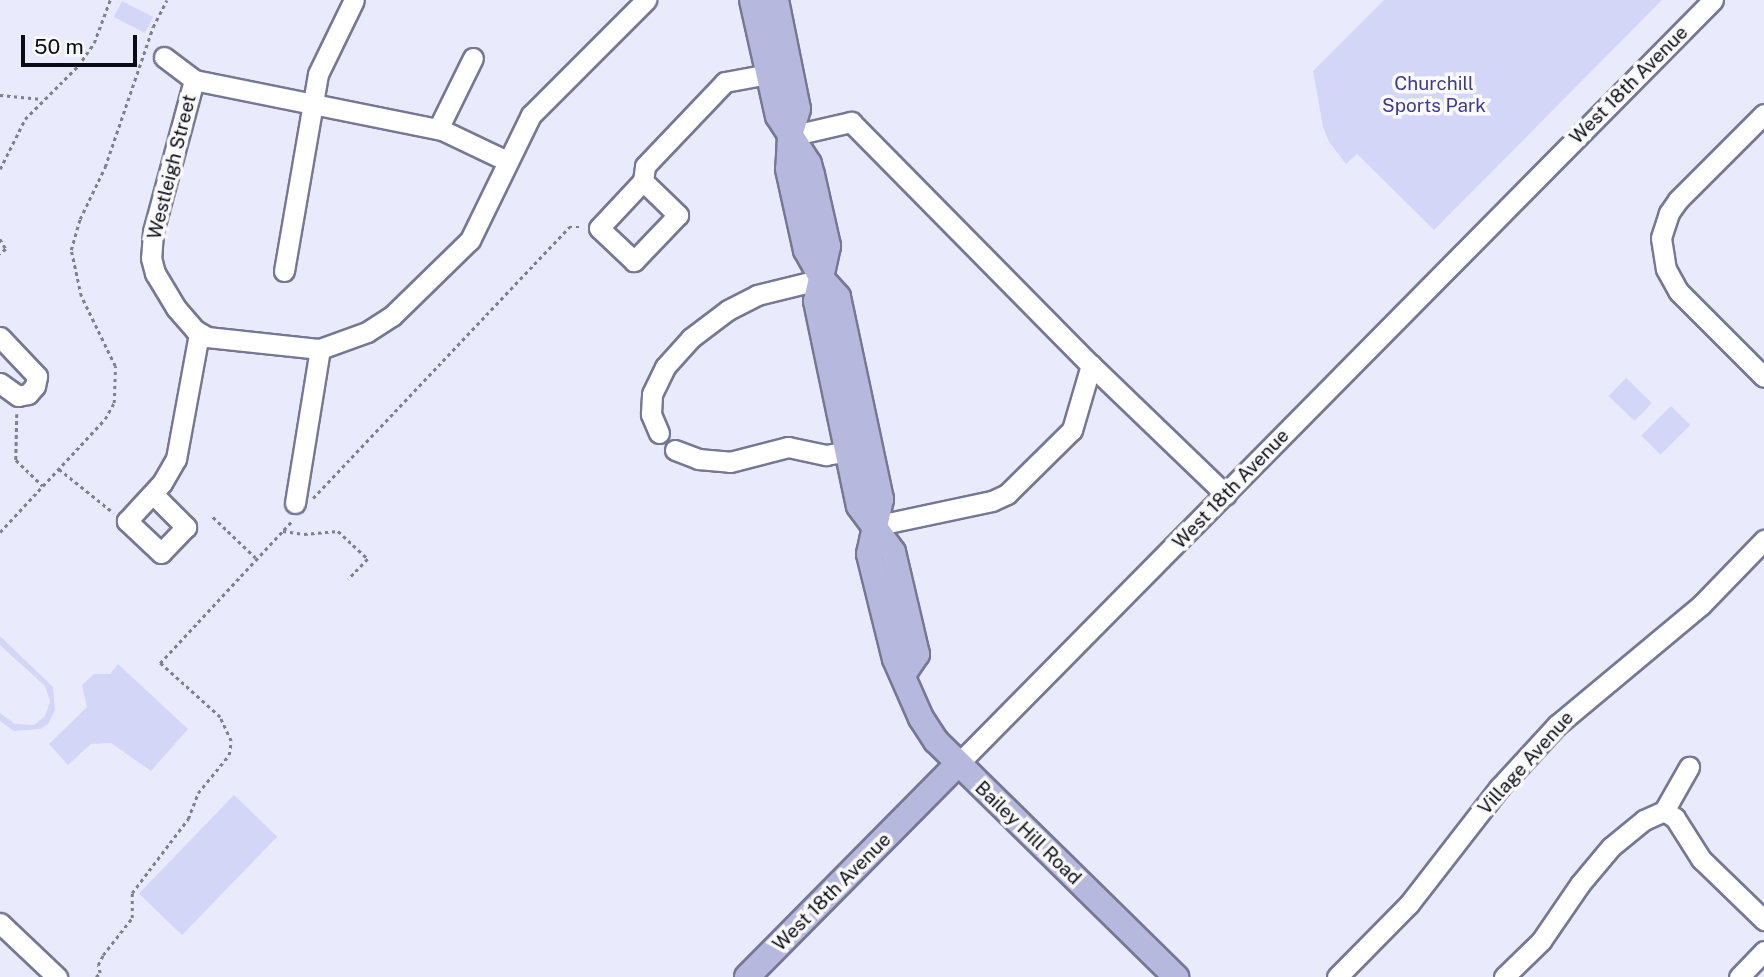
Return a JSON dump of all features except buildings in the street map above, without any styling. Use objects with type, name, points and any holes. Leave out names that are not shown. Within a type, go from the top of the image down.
[{"type":"main road","name":"Bailey Hill Road","points":[[752,0],[778,116],[809,164],[812,175],[828,246],[816,301],[859,506],[893,552],[917,654],[904,673],[921,719],[936,741],[958,764],[1171,976]]},
{"type":"main road","points":[[776,0],[799,109],[790,136]]},
{"type":"main road","points":[[822,279],[838,297],[881,499],[874,526]]},
{"type":"main road","name":"West 18th Avenue","points":[[747,977],[958,764]]},
{"type":"street","points":[[284,271],[320,69],[354,0]]},
{"type":"street","points":[[153,494],[186,527],[161,553],[127,520],[153,494],[176,459],[199,334],[215,339],[320,349],[353,340],[392,316],[470,240],[507,161],[536,108],[646,0]]},
{"type":"street","name":"West 18th Avenue","points":[[958,764],[1713,0]]},
{"type":"street","points":[[164,57],[194,80]]},
{"type":"street","points":[[438,129],[473,58]]},
{"type":"street","points":[[643,181],[678,215],[634,261],[599,228],[643,181],[645,166],[725,82],[768,74]]},
{"type":"street","name":"Westleigh Street","points":[[199,334],[166,295],[151,258],[153,232],[194,80],[438,129],[507,161]]},
{"type":"street","points":[[1762,121],[1678,200],[1669,213],[1661,238],[1666,269],[1679,292],[1764,377]]},
{"type":"street","points":[[790,136],[851,122],[1091,365],[1226,495]]},
{"type":"street","points":[[659,433],[651,414],[652,394],[665,367],[691,338],[728,310],[757,295],[822,279]]},
{"type":"street","points":[[0,338],[37,376],[35,386],[28,394],[19,396],[0,383]]},
{"type":"street","points":[[299,508],[320,349]]},
{"type":"street","points":[[874,526],[992,501],[1007,494],[1072,430],[1091,365]]},
{"type":"street","points":[[676,450],[690,457],[715,462],[745,461],[788,447],[826,455],[848,451]]},
{"type":"street","name":"Village Avenue","points":[[1337,977],[1409,904],[1499,788],[1557,724],[1693,612],[1764,540]]},
{"type":"street","points":[[1504,977],[1541,941],[1580,884],[1611,847],[1644,820],[1664,811],[1689,768]]},
{"type":"street","points":[[1664,811],[1675,818],[1701,859],[1764,920]]},
{"type":"street","points":[[0,923],[57,977]]},
{"type":"street","points":[[1739,977],[1764,951]]},
{"type":"path","points":[[0,169],[25,119],[78,66],[94,43],[110,0]]},
{"type":"path","points":[[0,532],[105,418],[114,403],[115,366],[81,296],[71,250],[80,219],[109,156],[153,27],[167,0]]},
{"type":"path","points":[[0,94],[43,99]]},
{"type":"path","points":[[96,977],[100,973],[98,965],[103,954],[132,919],[132,892],[188,819],[198,793],[229,755],[232,741],[220,717],[160,663],[283,531],[299,508],[569,227],[599,228]]},
{"type":"path","points":[[0,239],[6,249],[0,254]]},
{"type":"path","points":[[19,396],[16,460],[43,486]]},
{"type":"path","points":[[59,469],[127,520]]},
{"type":"path","points":[[213,517],[256,558]]},
{"type":"path","points":[[283,531],[304,534],[338,531],[368,559],[349,579]]},
{"type":"green space","name":"Churchill Sports Park","points":[[1384,0],[1662,0],[1434,230],[1357,154],[1346,164],[1329,142],[1323,127],[1313,71]]},
{"type":"green space","points":[[122,1],[153,17],[145,33],[114,17]]},
{"type":"green space","points":[[1626,378],[1652,403],[1635,421],[1609,396]]},
{"type":"green space","points":[[1671,406],[1690,425],[1660,455],[1641,436]]},
{"type":"green space","points":[[0,636],[53,687],[55,710],[48,724],[40,729],[14,731],[0,721],[0,713],[15,724],[34,725],[45,716],[50,701],[45,686],[0,645]]},
{"type":"green space","points":[[118,664],[188,729],[151,771],[111,743],[91,744],[68,765],[49,744],[87,707],[82,685],[94,674],[110,674]]},
{"type":"green space","points":[[234,795],[277,837],[182,935],[139,894]]}]
